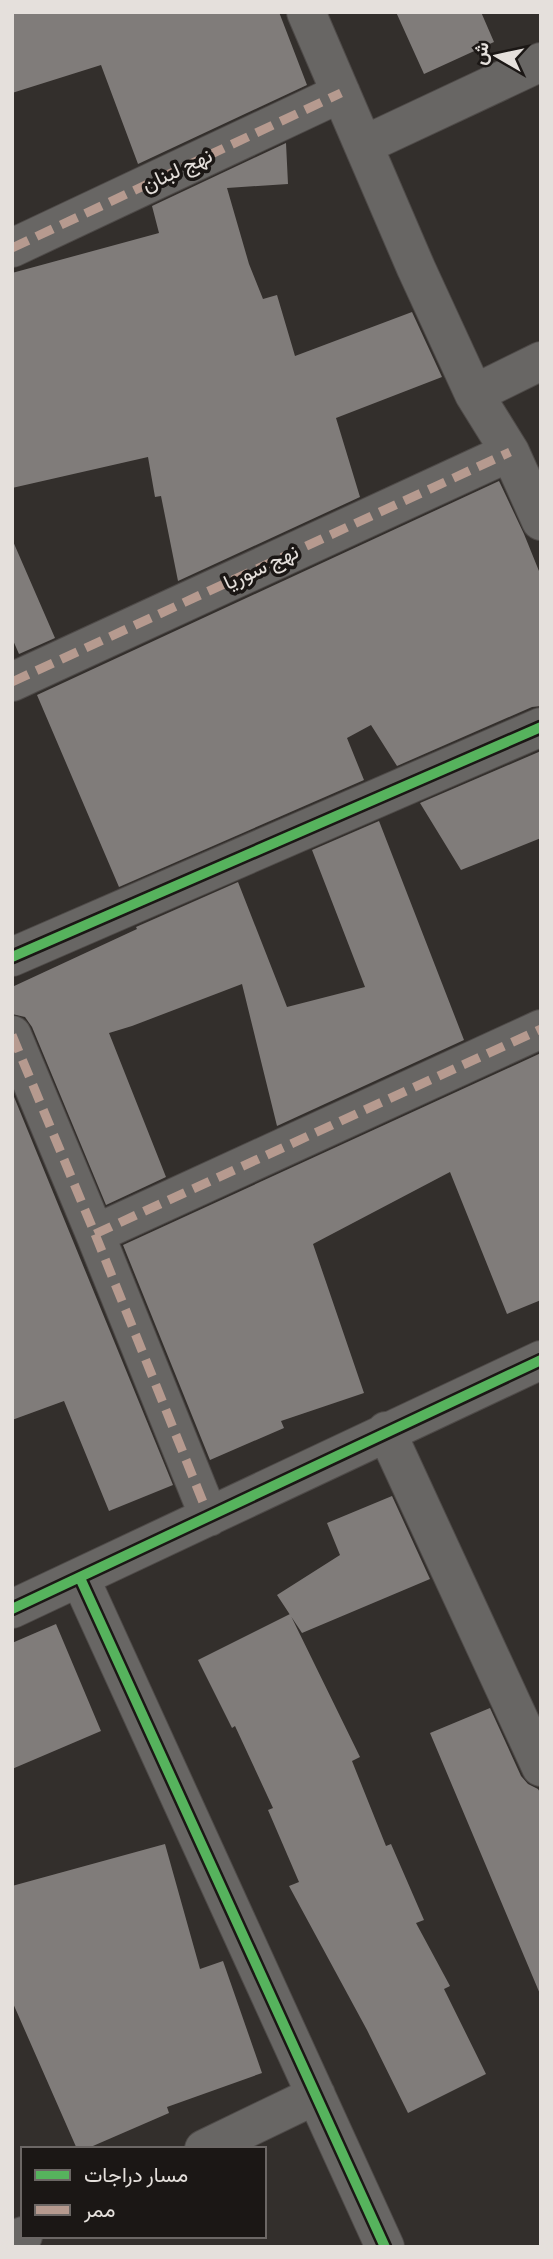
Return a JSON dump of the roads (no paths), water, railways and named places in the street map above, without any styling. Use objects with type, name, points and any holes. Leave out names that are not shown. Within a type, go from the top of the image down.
[{"type":"street","points":[[306,12],[416,268],[474,394],[510,452],[541,521]]},
{"type":"street","points":[[363,145],[541,62]]},
{"type":"street","name":"نهج لبنان","points":[[12,248],[341,93]]},
{"type":"street","points":[[474,394],[541,361]]},
{"type":"street","name":"نهج سوريا","points":[[12,682],[510,452]]},
{"type":"street","points":[[12,957],[541,727]]},
{"type":"street","points":[[95,1234],[541,1028]]},
{"type":"street","points":[[12,1035],[209,1517]]},
{"type":"street","points":[[12,1609],[541,1360]]},
{"type":"street","points":[[386,1431],[539,1761]]},
{"type":"street","points":[[80,1578],[385,2247]]},
{"type":"street","points":[[208,2147],[316,2095]]}]
